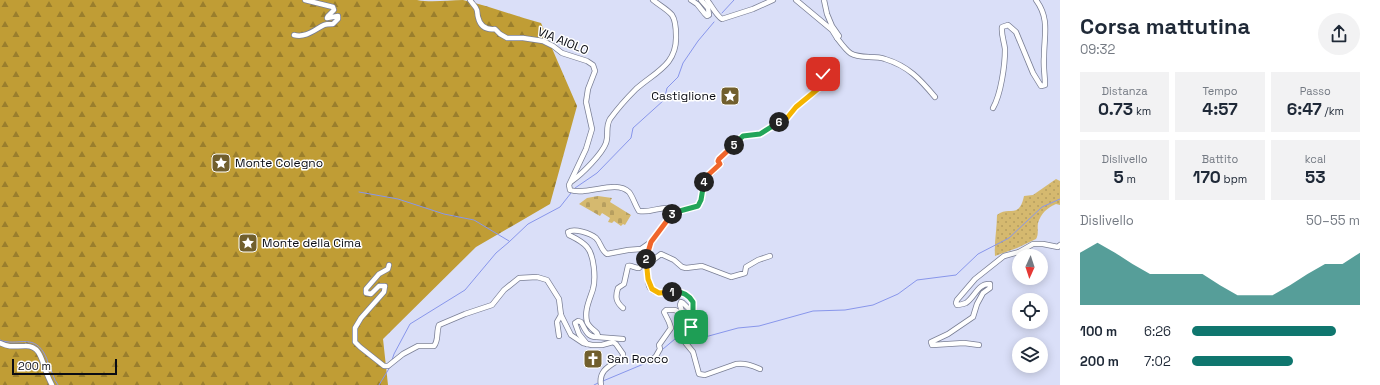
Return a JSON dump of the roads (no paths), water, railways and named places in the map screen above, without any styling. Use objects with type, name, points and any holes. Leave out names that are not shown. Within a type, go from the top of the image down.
[{"type":"street","points":[[294,35],[304,35],[325,24],[333,24],[338,19],[338,16],[327,18],[334,10],[333,7],[305,0]]},
{"type":"street","name":"VIA AIOLO","points":[[470,0],[477,9],[477,16],[483,27],[489,30],[494,30],[507,38],[523,38],[543,41],[562,53],[587,61],[593,65],[595,72],[588,89],[586,102],[592,129],[586,149],[571,181]]},
{"type":"street","points":[[653,0],[670,13],[675,22],[676,44],[673,56],[664,68],[650,77],[623,103],[608,123],[606,142],[599,155],[580,176],[571,181],[569,185],[570,190],[575,191],[618,187],[629,192],[639,211],[649,211],[664,207],[668,208],[673,213]]},
{"type":"street","points":[[691,0],[697,4],[705,14],[709,15],[708,8],[701,0]]},
{"type":"street","points":[[707,0],[714,8],[718,16],[722,19],[753,9],[773,0]]},
{"type":"street","points":[[796,0],[832,30],[846,50],[853,56],[884,58],[908,69],[920,79],[935,97]]},
{"type":"street","points":[[824,0],[827,14],[832,26],[839,36],[837,38]]},
{"type":"street","points":[[993,108],[999,90],[1004,66],[1005,49],[1002,31],[1002,27],[1004,25],[1008,25],[1016,32],[1033,73],[1041,86],[1045,85],[1045,22],[1042,8],[1036,0]]},
{"type":"street","points":[[597,337],[598,333],[590,327],[587,313],[588,303],[594,282],[590,252],[587,247],[579,240],[569,235],[568,232],[573,230],[594,237],[602,250],[607,254],[641,249],[651,242],[673,213],[698,206],[701,200],[704,181],[720,164],[718,161],[719,159],[743,136],[760,134],[787,118],[796,107],[820,88],[824,79],[823,74]]},
{"type":"street","points":[[624,308],[617,301],[616,296],[618,288],[624,284],[628,266],[639,268],[646,258],[651,242]]},
{"type":"street","points":[[979,345],[941,343],[932,345],[931,342],[948,334],[973,317],[977,304],[983,293],[990,288],[990,284],[979,288],[965,303],[957,305],[957,300],[975,279],[1002,258],[1019,252],[1033,244],[1058,247],[1060,244]]},
{"type":"street","points":[[648,267],[649,263],[661,254],[674,260],[682,267],[702,266],[731,277],[745,273],[746,267],[758,260],[770,256]]},
{"type":"street","points":[[646,258],[650,287],[653,291],[659,293],[680,292],[689,296],[693,302],[691,327],[690,331],[684,338],[684,341],[693,352],[699,374],[705,375],[717,370],[741,364],[747,364],[760,369]]},
{"type":"street","points":[[389,265],[388,269],[379,274],[366,289],[366,293],[371,294],[379,286],[385,286],[384,292],[361,318],[355,328],[355,342],[384,366],[388,366],[403,354],[418,346],[434,346],[436,343],[436,332],[438,325],[492,305],[504,290],[519,278],[537,277],[547,280],[559,298],[561,315],[574,339],[587,344],[602,346],[613,342],[623,354],[623,357],[603,371],[601,375],[601,385]]},
{"type":"street","points":[[653,358],[660,348],[659,345],[671,328],[670,322],[664,312],[671,309],[682,315],[680,305],[682,302],[691,312]]},
{"type":"street","points":[[559,336],[557,322],[561,315]]},
{"type":"street","points":[[587,344],[576,329],[576,321],[581,322],[590,336],[623,339]]},
{"type":"street","points":[[0,343],[16,347],[26,346],[37,350],[52,385]]},
{"type":"waterway","points":[[722,13],[734,0]]},
{"type":"waterway","points":[[575,188],[597,173],[631,138],[633,128],[664,100],[667,88],[678,77],[683,63],[698,41],[714,22]]},
{"type":"waterway","points":[[359,192],[398,199],[444,214],[474,220],[509,241]]},
{"type":"waterway","points":[[392,360],[410,324],[465,290],[496,253],[528,224],[560,207],[571,193]]},
{"type":"waterway","points":[[687,338],[705,337],[738,328],[759,326],[813,311],[845,310],[873,305],[898,294],[917,280],[956,275],[978,254],[1009,238],[1042,207],[1060,199]]},
{"type":"waterway","points":[[663,349],[675,339],[684,338]]},
{"type":"waterway","points":[[0,340],[6,342],[29,342],[39,347],[44,353],[58,385]]},
{"type":"waterway","points":[[603,381],[646,363],[651,359]]},
{"type":"waterway","points":[[379,385],[390,367]]},
{"type":"waterway","points":[[594,385],[598,383]]},
{"type":"place","name":"Castiglione","points":[[730,96]]},
{"type":"place","name":"Monte Colegno","points":[[221,163]]},
{"type":"place","name":"Monte della Cima","points":[[248,243]]},
{"type":"place","name":"San Rocco","points":[[593,359]]}]
